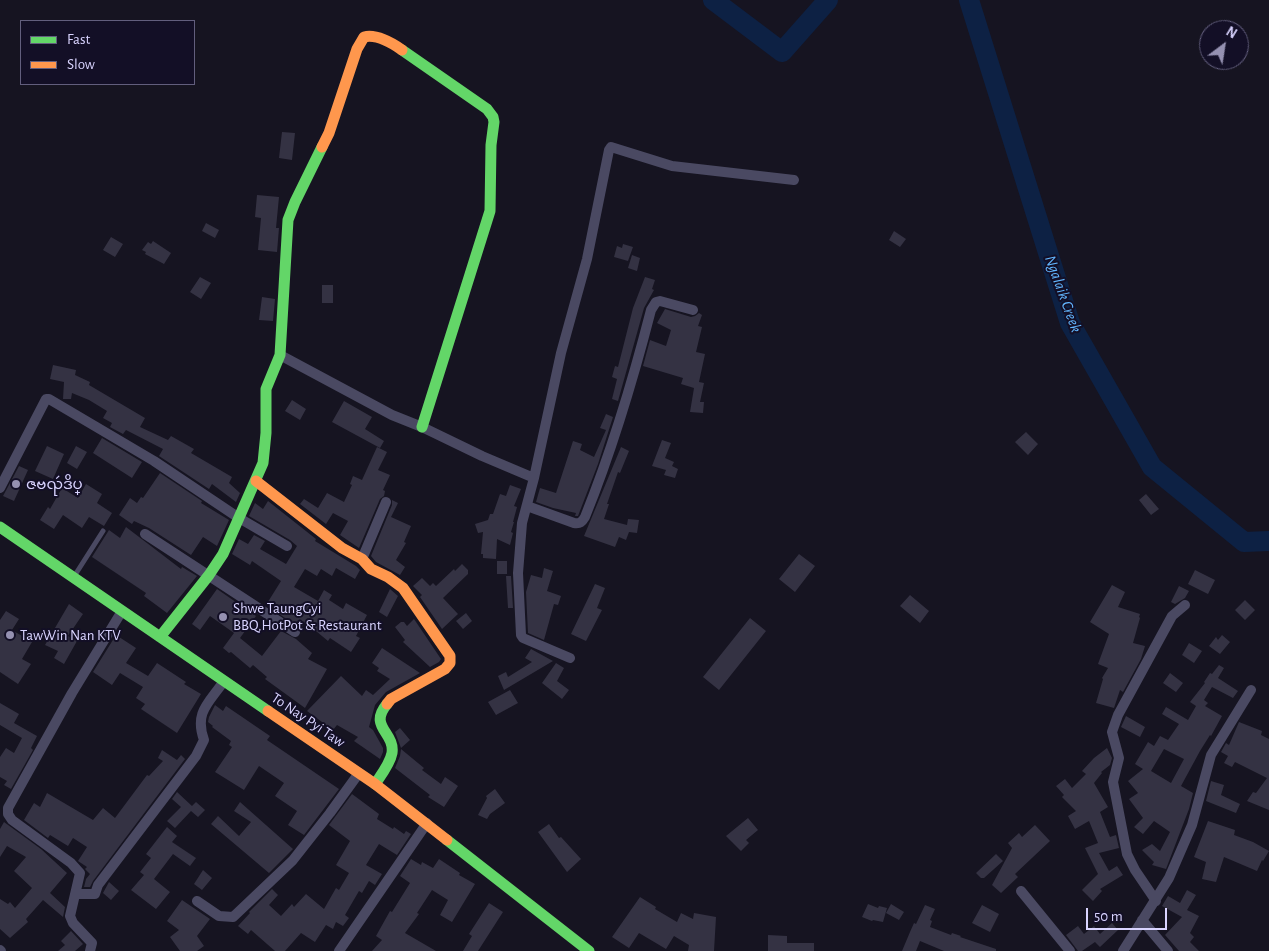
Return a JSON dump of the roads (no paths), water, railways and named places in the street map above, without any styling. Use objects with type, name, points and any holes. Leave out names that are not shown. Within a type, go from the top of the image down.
[{"type":"street","points":[[160,637],[209,575],[223,554],[263,464],[266,433],[266,389],[280,354],[288,220],[295,202],[330,133],[357,49],[364,37],[370,34],[395,45],[488,109],[494,122],[491,145],[490,211],[422,427]]},
{"type":"street","points":[[570,658],[521,635],[518,573],[522,523],[534,478],[561,354],[587,259],[609,150],[614,148],[672,166],[794,180]]},
{"type":"street","points":[[527,506],[574,523],[582,522],[607,459],[656,302],[660,301],[693,310]]},
{"type":"street","points":[[280,354],[392,415],[534,478]]},
{"type":"street","points":[[0,488],[40,409],[46,399],[49,399],[154,460],[239,518],[286,546]]},
{"type":"street","points":[[256,481],[342,548],[362,559],[371,569],[388,577],[403,588],[450,656],[450,662],[445,670],[390,699],[384,706],[379,715],[392,753],[375,784]]},
{"type":"street","points":[[362,559],[386,502]]},
{"type":"street","name":"To Nay Pyi Taw","points":[[0,527],[375,784],[590,951]]},
{"type":"street","points":[[145,534],[295,632]]},
{"type":"street","points":[[1156,901],[1135,870],[1127,854],[1113,782],[1119,758],[1112,732],[1118,715],[1172,616],[1185,605]]},
{"type":"street","points":[[90,951],[92,943],[73,923],[70,916],[80,872],[71,863],[12,820],[8,814],[8,808],[72,693],[122,611]]},
{"type":"street","points":[[76,894],[95,894],[98,885],[196,756],[204,740],[199,723],[201,715],[224,681]]},
{"type":"street","points":[[1122,951],[1156,901],[1169,878],[1192,824],[1211,755],[1251,690]]},
{"type":"street","points":[[197,901],[220,916],[233,917],[293,860],[359,773]]},
{"type":"street","points":[[339,951],[427,823]]},
{"type":"street","points":[[1020,891],[1070,951]]},
{"type":"street","points":[[1142,920],[1168,951]]},
{"type":"lane","points":[[73,578],[103,531]]},
{"type":"waterway","name":"Ngalaik Creek","points":[[713,0],[782,52],[828,0]]},
{"type":"waterway","name":"Ngalaik Creek","points":[[969,0],[1070,323],[1152,467],[1244,542],[1269,541]]},
{"type":"place","name":"ဇဗၺဴဒိပ္","points":[[16,484]]},
{"type":"place","name":"Shwe TaungGyi BBQ,HotPot & Restaurant","points":[[223,617]]},
{"type":"place","name":"TawWin Nan KTV","points":[[10,635]]}]
